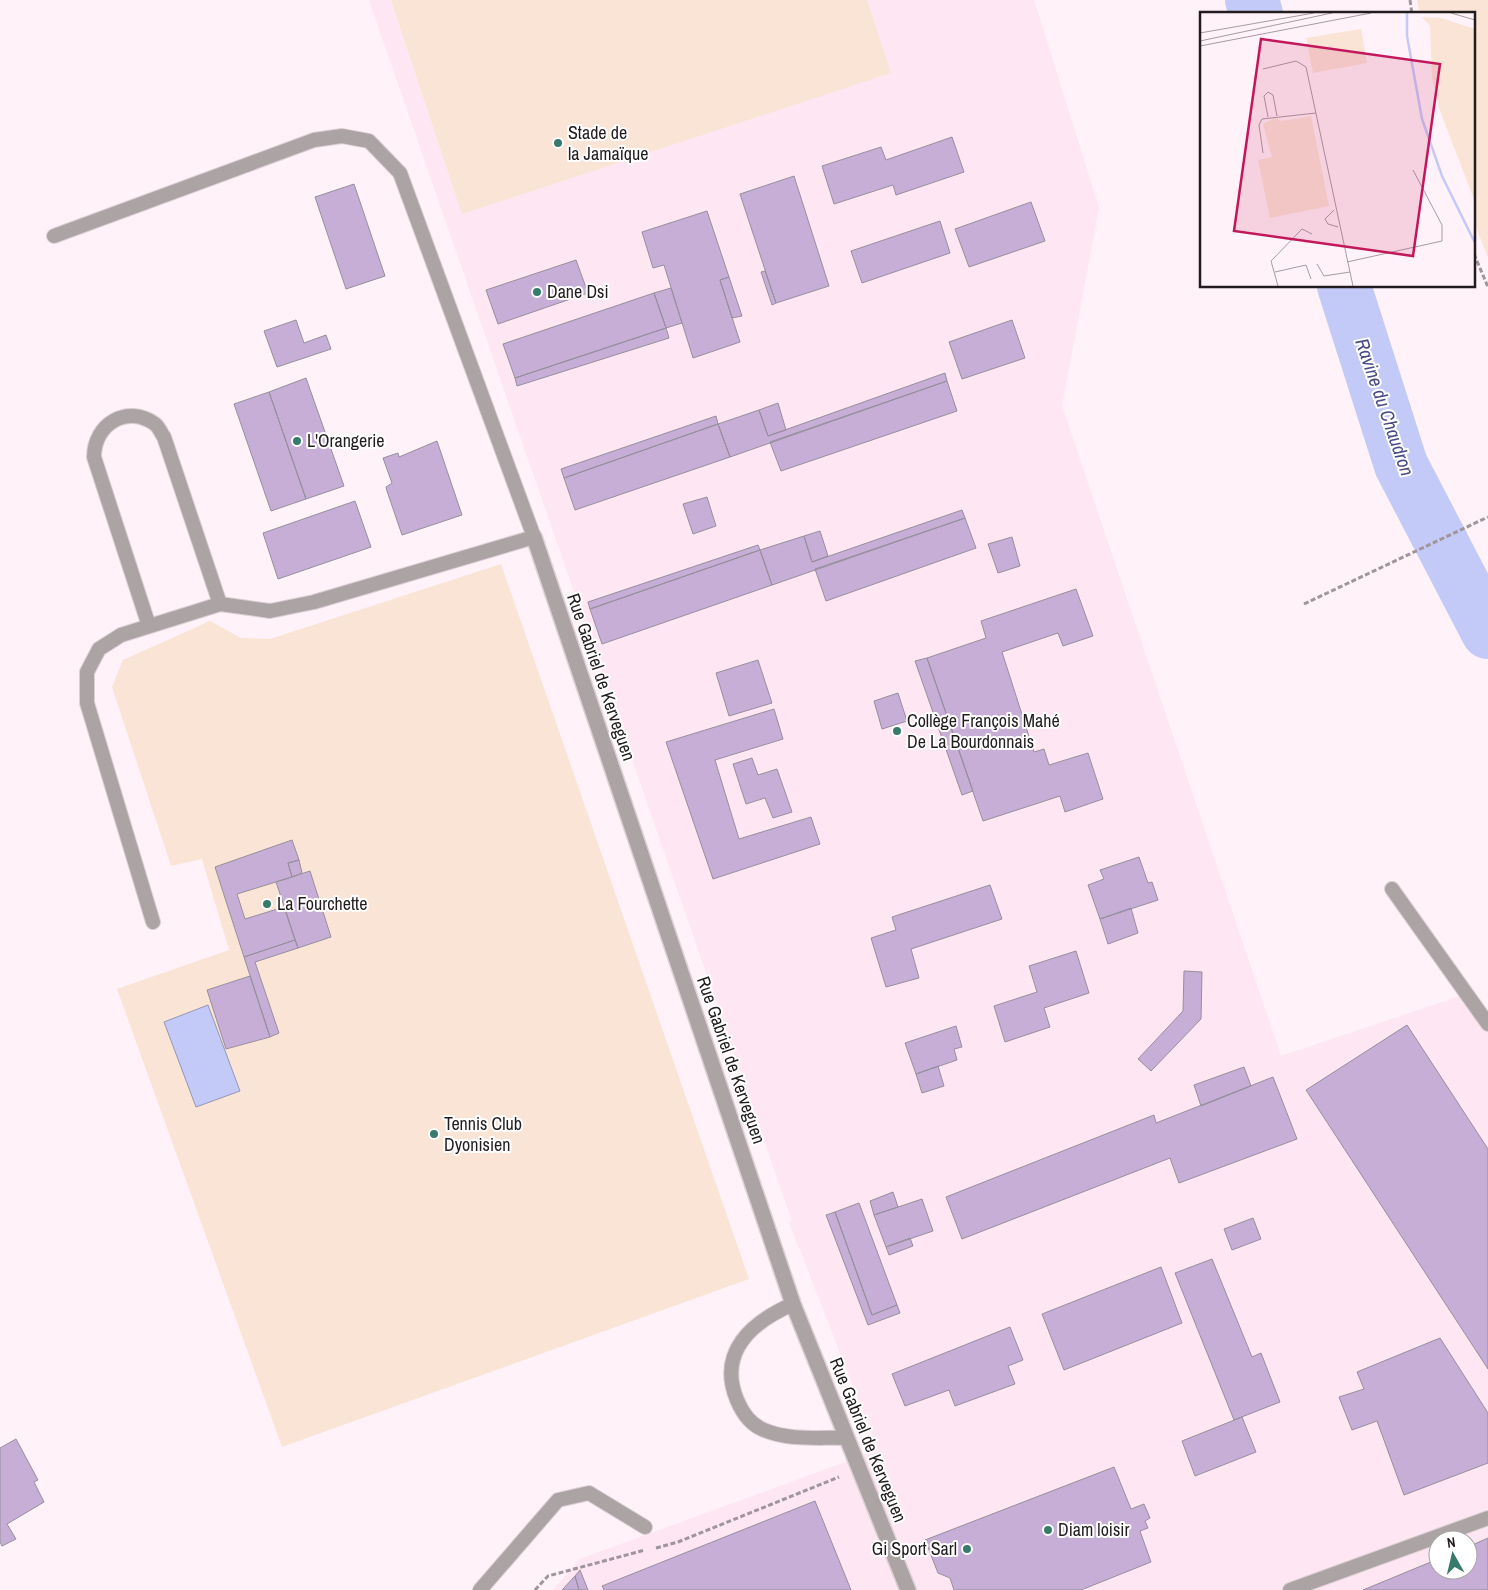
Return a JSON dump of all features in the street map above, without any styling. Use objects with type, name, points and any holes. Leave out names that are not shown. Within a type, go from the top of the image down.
[{"type":"street","name":"Rue Gabriel de Kerveguen","points":[[534,537],[793,1304],[908,1590]]},
{"type":"lane","points":[[54,236],[314,140],[342,136],[369,141],[400,173],[534,537],[314,602],[270,611],[220,604],[121,635],[100,649],[86,672],[86,695],[89,712],[152,922]]},
{"type":"lane","points":[[149,626],[94,457],[94,444],[103,427],[120,418],[139,418],[156,425],[164,437],[220,604]]},
{"type":"lane","points":[[1392,889],[1488,1024]]},
{"type":"lane","points":[[793,1304],[776,1312],[746,1335],[733,1354],[731,1385],[743,1414],[763,1430],[791,1437],[847,1438]]},
{"type":"lane","points":[[480,1590],[558,1500],[589,1493],[645,1527]]},
{"type":"lane","points":[[1290,1590],[1488,1518]]},
{"type":"path","points":[[1476,259],[1488,287]]},
{"type":"path","points":[[1304,604],[1488,517]]},
{"type":"path","points":[[536,1590],[548,1576],[678,1542],[860,1469]]},
{"type":"shaded area","name":"Collège François Mahé De La Bourdonnais","points":[[369,0],[1034,0],[1099,208],[1062,406],[1281,1056],[1472,992],[1488,1018],[1488,1590],[553,1590],[580,1559],[878,1450],[789,1222],[792,1221]]},
{"type":"shaded area","name":"Stade de la Jamaïque","points":[[391,0],[867,0],[891,73],[462,214]]},
{"type":"shaded area","points":[[1417,0],[1488,0],[1488,258],[1476,227],[1476,12],[1420,12]]},
{"type":"shaded area","name":"Tennis Club Dyonisien","points":[[501,564],[749,1279],[282,1447],[117,989],[229,950],[202,859],[171,866],[112,687],[123,660],[210,621],[241,638],[270,639]]},
{"type":"water","points":[[208,1005],[240,1091],[196,1107],[164,1022]]},
{"type":"building","points":[[952,137],[964,172],[896,195],[893,185],[834,204],[822,166],[881,147],[886,160]]},
{"type":"building","points":[[794,176],[829,286],[776,303],[740,194]]},
{"type":"building","points":[[354,184],[385,276],[346,289],[315,197]]},
{"type":"building","points":[[1031,202],[1045,241],[969,267],[955,229]]},
{"type":"building","points":[[707,211],[729,277],[720,280],[740,342],[693,358],[664,265],[653,268],[642,232]]},
{"type":"building","points":[[940,221],[950,253],[862,283],[851,251]]},
{"type":"building","name":"Dane Dsi","points":[[576,260],[588,293],[498,324],[486,290]]},
{"type":"building","points":[[765,271],[776,303],[772,305],[761,272]]},
{"type":"building","points":[[729,277],[742,316],[732,318],[720,280]]},
{"type":"building","points":[[671,288],[682,323],[666,328],[654,293]]},
{"type":"building","points":[[654,293],[666,328],[515,378],[503,344]]},
{"type":"building","points":[[296,320],[304,343],[326,335],[331,349],[277,367],[264,331]]},
{"type":"building","points":[[1012,320],[1025,358],[962,379],[949,342]]},
{"type":"building","points":[[666,328],[669,338],[517,386],[515,378]]},
{"type":"building","points":[[945,373],[947,381],[730,457],[718,424],[759,410],[768,436]]},
{"type":"building","points":[[306,378],[344,486],[306,499],[269,392]]},
{"type":"building","points":[[947,381],[957,411],[781,471],[770,442]]},
{"type":"building","points":[[269,392],[306,499],[271,511],[234,404]]},
{"type":"building","points":[[778,403],[786,430],[768,436],[759,410]]},
{"type":"building","points":[[716,416],[718,424],[564,478],[561,469]]},
{"type":"building","points":[[718,424],[730,457],[575,510],[564,478]]},
{"type":"building","points":[[437,441],[462,515],[402,535],[386,487],[392,483],[383,458],[398,453],[399,457]]},
{"type":"building","points":[[707,497],[716,526],[693,534],[683,504]]},
{"type":"building","points":[[355,501],[371,547],[278,579],[263,533]]},
{"type":"building","points":[[962,510],[965,518],[772,585],[760,550],[804,536],[812,562]]},
{"type":"building","points":[[965,518],[976,548],[826,601],[815,569]]},
{"type":"building","points":[[820,531],[828,556],[812,562],[804,536]]},
{"type":"building","points":[[1012,537],[1020,566],[998,573],[988,544]]},
{"type":"building","points":[[758,545],[760,550],[590,609],[588,602]]},
{"type":"building","points":[[760,550],[772,585],[602,644],[590,609]]},
{"type":"building","points":[[1076,589],[1093,636],[1063,646],[1058,633],[1002,652],[1034,752],[1044,749],[1049,765],[1088,753],[1103,799],[1065,812],[1060,796],[983,821],[927,658],[986,638],[981,621]]},
{"type":"building","points":[[927,658],[973,791],[962,795],[915,661]]},
{"type":"building","points":[[758,660],[772,703],[729,716],[716,673]]},
{"type":"building","points":[[898,693],[907,721],[882,729],[874,701]]},
{"type":"building","points":[[774,709],[783,739],[715,760],[739,839],[811,817],[820,844],[713,879],[666,742]]},
{"type":"building","points":[[752,758],[758,775],[777,769],[792,812],[773,818],[765,798],[746,804],[733,764]]},
{"type":"building","points":[[292,840],[299,860],[288,863],[292,877],[237,894],[245,919],[284,907],[295,940],[244,957],[215,867]]},
{"type":"building","points":[[1139,857],[1148,883],[1152,882],[1158,900],[1100,919],[1088,885],[1104,879],[1100,870]]},
{"type":"building","points":[[299,860],[302,873],[292,877],[288,863]]},
{"type":"building","points":[[310,871],[331,937],[298,948],[276,882]]},
{"type":"building","points":[[990,885],[1002,919],[911,949],[919,978],[886,987],[871,938],[896,930],[892,917]]},
{"type":"building","points":[[1131,908],[1138,933],[1108,944],[1100,919]]},
{"type":"building","points":[[295,940],[298,948],[255,962],[279,1033],[270,1037],[244,957]]},
{"type":"building","points":[[1076,951],[1089,993],[1044,1008],[1050,1027],[1005,1042],[994,1006],[1037,992],[1029,966]]},
{"type":"building","points":[[1184,971],[1202,972],[1201,1019],[1151,1071],[1138,1059],[1183,1011]]},
{"type":"building","points":[[250,976],[270,1037],[226,1049],[207,990]]},
{"type":"building","points":[[1407,1025],[1488,1149],[1488,1369],[1306,1090]]},
{"type":"building","points":[[956,1026],[962,1047],[954,1049],[957,1060],[916,1074],[905,1043]]},
{"type":"building","points":[[938,1066],[944,1086],[922,1093],[916,1074]]},
{"type":"building","points":[[1244,1067],[1251,1086],[1201,1106],[1194,1085]]},
{"type":"building","points":[[1273,1077],[1297,1139],[1179,1183],[1170,1158],[962,1239],[946,1197],[1154,1115],[1156,1123]]},
{"type":"building","points":[[893,1192],[898,1207],[874,1215],[870,1201]]},
{"type":"building","points":[[922,1199],[933,1231],[886,1247],[874,1215]]},
{"type":"building","points":[[859,1203],[897,1305],[872,1315],[835,1212]]},
{"type":"building","points":[[835,1212],[872,1315],[897,1305],[900,1313],[868,1325],[826,1215]]},
{"type":"building","points":[[1253,1218],[1261,1239],[1232,1250],[1224,1229]]},
{"type":"building","points":[[910,1238],[913,1246],[889,1255],[886,1247]]},
{"type":"building","points":[[1212,1259],[1252,1357],[1261,1353],[1280,1402],[1234,1420],[1175,1273]]},
{"type":"building","points":[[1161,1267],[1182,1323],[1064,1370],[1042,1314]]},
{"type":"building","points":[[1010,1327],[1023,1360],[1008,1366],[1015,1384],[955,1406],[949,1390],[905,1406],[892,1374]]},
{"type":"building","points":[[1440,1338],[1488,1413],[1488,1463],[1404,1495],[1377,1421],[1352,1430],[1339,1397],[1364,1389],[1357,1372]]},
{"type":"building","points":[[1242,1417],[1256,1452],[1195,1476],[1182,1441]]},
{"type":"building","points":[[16,1439],[38,1480],[34,1482],[44,1502],[7,1524],[16,1539],[2,1546],[0,1542],[0,1448]]},
{"type":"building","name":"Diam loisir","points":[[1114,1467],[1131,1509],[1144,1504],[1150,1518],[1145,1521],[1148,1528],[1140,1531],[1151,1562],[1081,1590],[954,1590],[950,1578],[938,1573],[925,1540]]},
{"type":"building","points":[[815,1501],[851,1590],[604,1590],[602,1586]]},
{"type":"building","points":[[1488,1538],[1488,1590],[1363,1590],[1428,1563],[1428,1580],[1478,1580],[1478,1542]]},
{"type":"building","points":[[580,1570],[588,1590],[579,1590],[575,1576]]},
{"type":"building","points":[[575,1576],[579,1590],[562,1590]]},
{"type":"waterway","name":"Ravine du Chaudron","points":[[1252,0],[1255,12]]},
{"type":"waterway","name":"Ravine du Chaudron","points":[[1345,288],[1401,465],[1488,632]]},
{"type":"place","name":"Stade de la Jamaïque","points":[[558,143]]},
{"type":"place","name":"Dane Dsi","points":[[537,292]]},
{"type":"place","name":"L'Orangerie","points":[[297,441]]},
{"type":"place","name":"Collège François Mahé De La Bourdonnais","points":[[897,731]]},
{"type":"place","name":"La Fourchette","points":[[267,904]]},
{"type":"place","name":"Tennis Club Dyonisien","points":[[434,1134]]},
{"type":"place","name":"Diam loisir","points":[[1048,1530]]},
{"type":"place","name":"Gi Sport Sarl","points":[[967,1549]]}]
